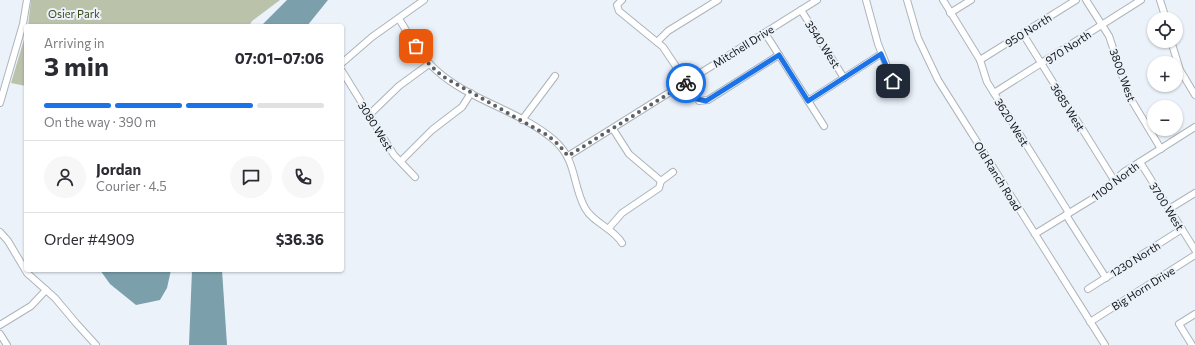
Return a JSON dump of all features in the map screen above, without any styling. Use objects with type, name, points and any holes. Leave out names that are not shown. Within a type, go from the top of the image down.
[{"type":"street","points":[[0,103],[23,24],[27,0]]},
{"type":"street","points":[[344,61],[368,40],[424,0]]},
{"type":"street","points":[[622,0],[617,5],[619,11],[666,51],[697,99],[701,101],[708,100],[779,55]]},
{"type":"street","points":[[657,42],[668,31],[718,0]]},
{"type":"street","name":"Mitchell Drive","points":[[568,156],[817,0]]},
{"type":"street","points":[[866,0],[881,54],[893,81]]},
{"type":"street","name":"Old Ranch Road","points":[[907,0],[918,38],[927,59],[1105,345]]},
{"type":"street","name":"3620 West","points":[[942,0],[980,60],[987,82],[1106,278]]},
{"type":"street","points":[[950,13],[971,0]]},
{"type":"street","name":"950 North","points":[[980,60],[1076,0]]},
{"type":"street","name":"3800 West","points":[[1086,0],[1111,42],[1129,96],[1161,149]]},
{"type":"street","name":"970 North","points":[[994,93],[1141,0]]},
{"type":"street","points":[[1160,0],[1164,12]]},
{"type":"street","name":"3540 West","points":[[801,10],[844,78]]},
{"type":"street","points":[[399,19],[429,64],[449,80],[472,94],[522,120],[551,138],[568,156],[585,208],[591,216],[609,228],[622,243]]},
{"type":"street","points":[[765,33],[824,126]]},
{"type":"street","name":"3685 West","points":[[1023,34],[1114,180]]},
{"type":"street","points":[[1173,48],[1180,70],[1195,95]]},
{"type":"street","points":[[808,101],[881,54]]},
{"type":"street","points":[[369,114],[399,86],[429,64]]},
{"type":"street","name":"3080 West","points":[[344,75],[394,155],[401,160],[415,176]]},
{"type":"street","points":[[522,120],[555,76]]},
{"type":"street","points":[[401,160],[435,127],[460,110],[472,94]]},
{"type":"street","name":"1100 North","points":[[1035,234],[1097,196],[1114,180],[1195,127]]},
{"type":"street","points":[[613,129],[629,154],[661,181]]},
{"type":"street","name":"3700 West","points":[[1140,162],[1195,250]]},
{"type":"street","points":[[609,228],[622,213],[659,188],[661,181],[673,172]]},
{"type":"street","points":[[1169,209],[1195,193]]},
{"type":"street","name":"1230 North","points":[[1088,289],[1182,229]]},
{"type":"street","points":[[0,232],[8,241],[24,268]]},
{"type":"street","name":"Big Horn Drive","points":[[1090,322],[1195,255]]},
{"type":"street","points":[[28,272],[96,345]]},
{"type":"street","points":[[0,325],[31,306],[46,290]]},
{"type":"street","points":[[1192,345],[1179,324],[1195,314]]},
{"type":"street","points":[[0,334],[7,345]]},
{"type":"green space","points":[[31,0],[280,0],[252,21],[250,24],[28,24]]},
{"type":"green space","name":"Osier Park","points":[[24,40],[24,86],[11,83]]},
{"type":"water","points":[[287,0],[328,0],[309,24],[263,24]]},
{"type":"water","points":[[101,272],[171,272],[167,288],[160,300],[136,305],[110,284]]},
{"type":"water","points":[[192,272],[222,272],[227,345],[189,345]]},
{"type":"way so far","points":[[416,46],[429,64],[442,76],[547,135],[556,141],[568,156],[686,83]]},
{"type":"route","points":[[686,83],[697,99],[704,102],[779,55],[808,101],[881,54],[893,81]]}]
